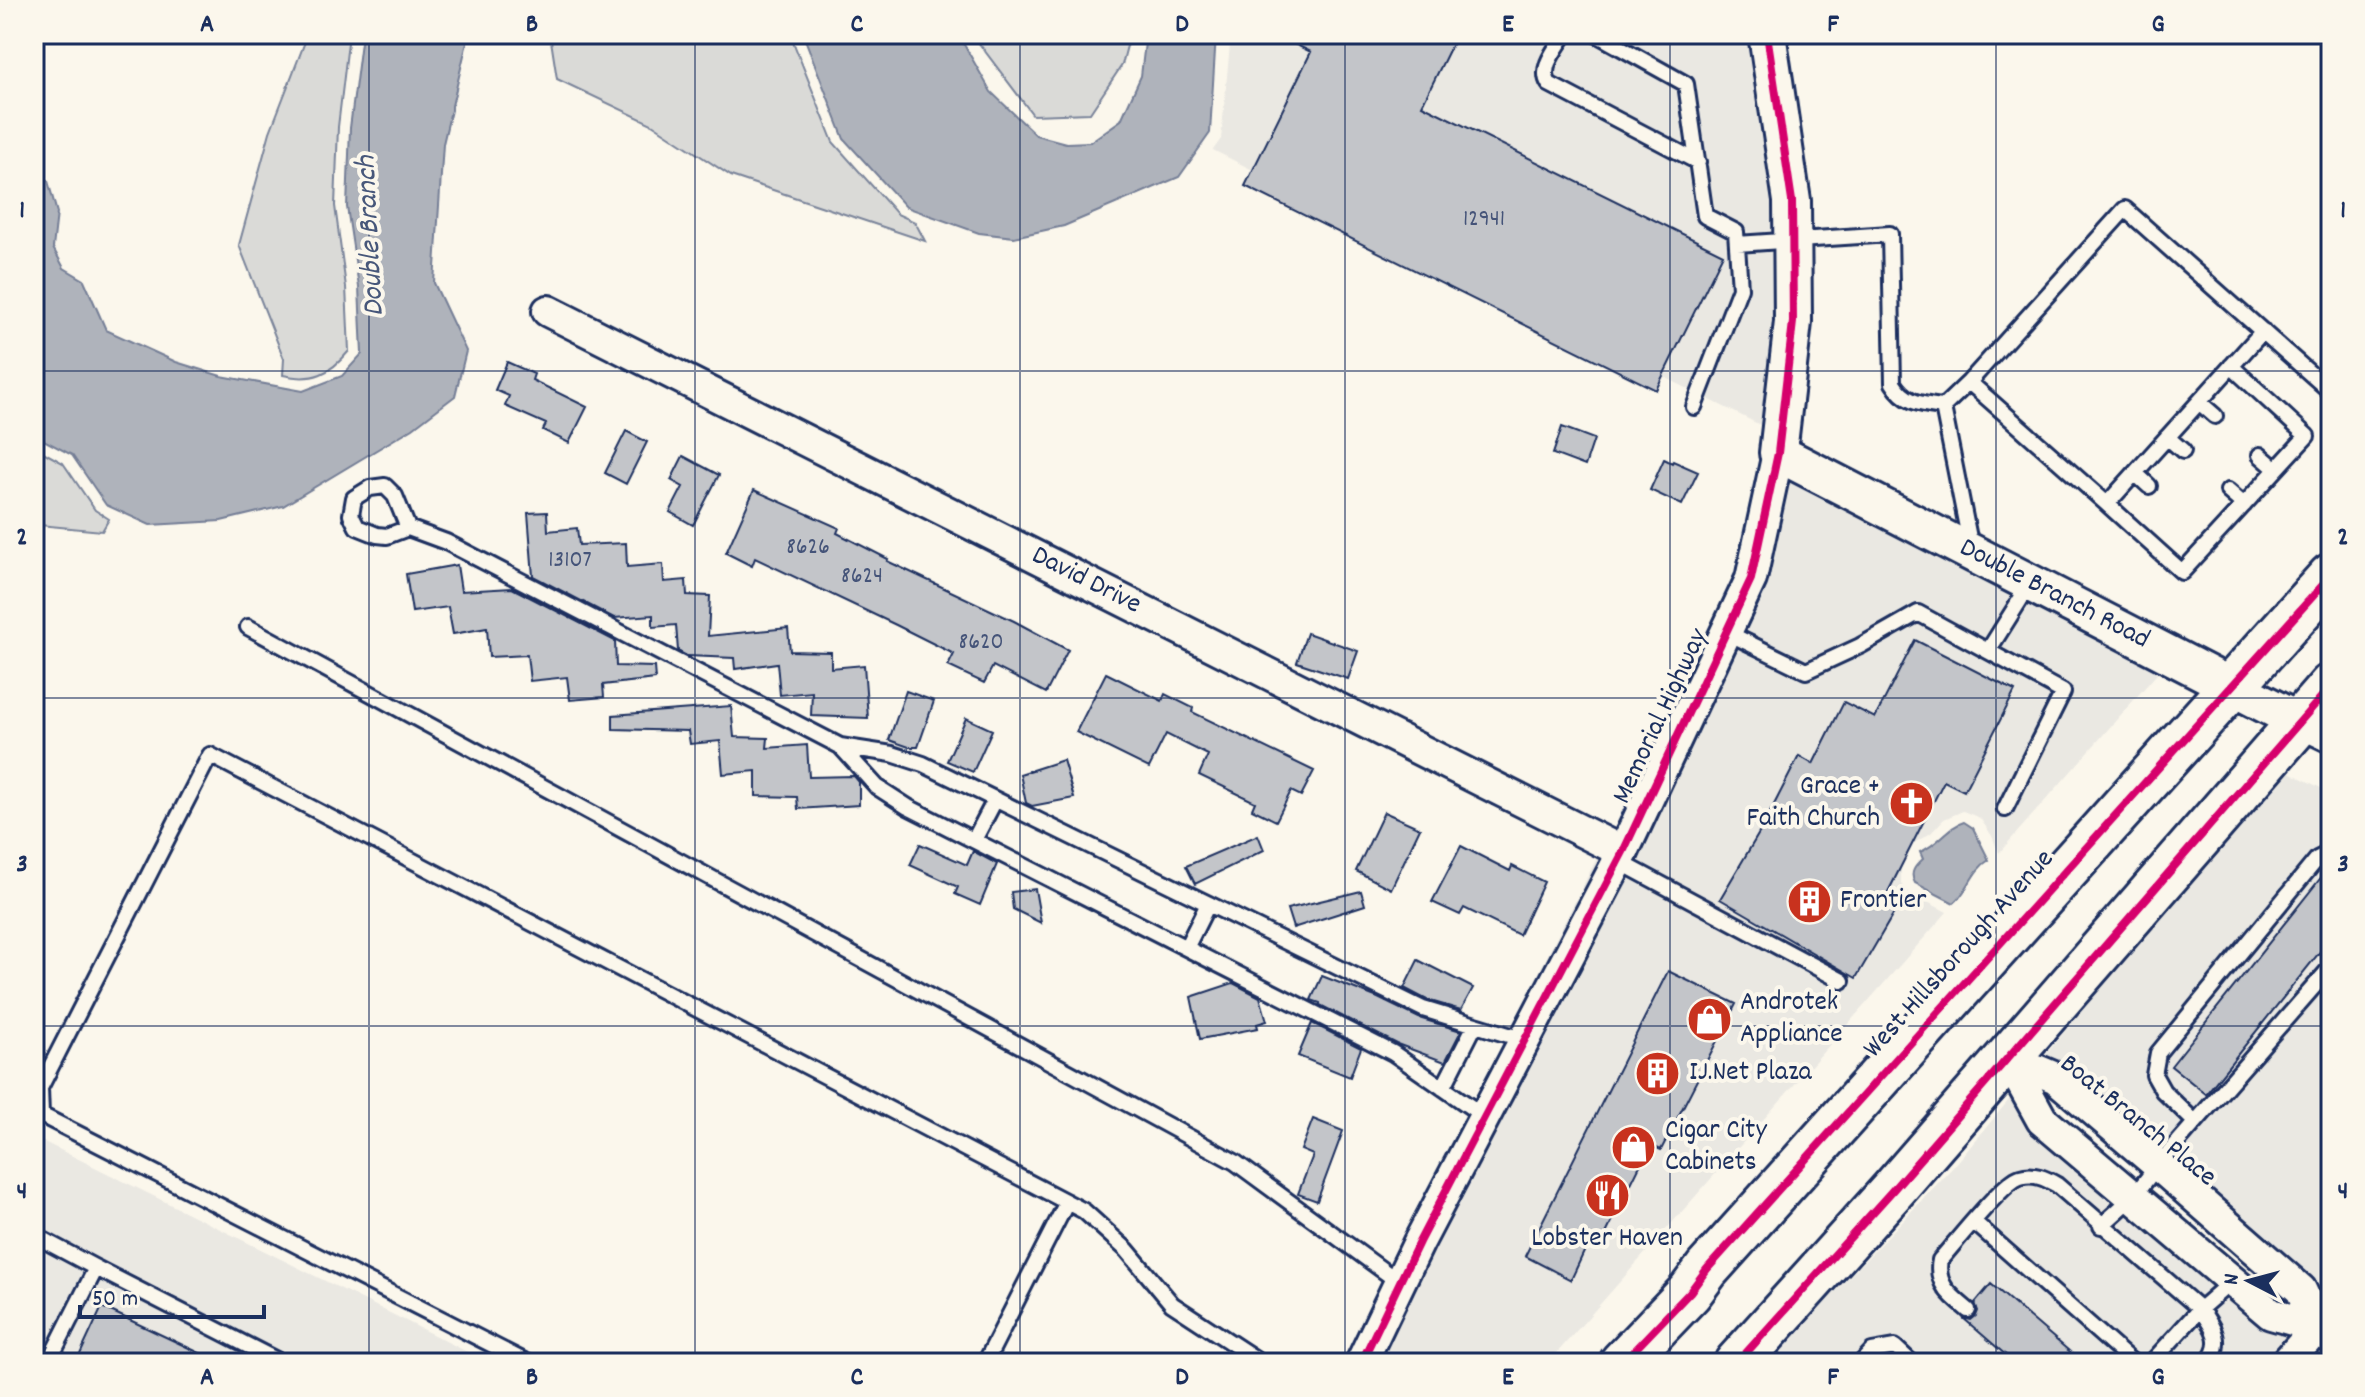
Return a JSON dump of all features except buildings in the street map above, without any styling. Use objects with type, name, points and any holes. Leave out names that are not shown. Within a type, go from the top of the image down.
[{"type":"main road","name":"West Hillsborough Avenue","points":[[1622,1363],[1690,1292],[1716,1258],[2331,576]]},
{"type":"main road","points":[[1737,1363],[2008,1058],[2316,730],[2331,686]]},
{"type":"main road","points":[[1668,1363],[1690,1292]]},
{"type":"street","name":"Memorial Highway","points":[[1361,1363],[1621,856],[1751,579],[1778,453],[1793,322],[1792,201],[1767,34]]},
{"type":"street","name":"David Drive","points":[[548,311],[1621,856]]},
{"type":"street","name":"Double Branch Road","points":[[1778,453],[2316,730]]},
{"type":"street","name":"Boat Branch Place","points":[[2008,1058],[2056,1078],[2301,1290],[2327,1325]]},
{"type":"street","name":"Boat Branch Place","points":[[2008,1058],[2042,1120],[2271,1314],[2327,1325]]},
{"type":"street","points":[[2286,1363],[2327,1325]]},
{"type":"lane","points":[[1565,34],[1545,69],[1549,84],[1698,162]]},
{"type":"lane","points":[[1596,34],[1686,84],[1705,216],[1736,232],[1740,288],[1694,407]]},
{"type":"lane","points":[[1737,244],[1890,234],[1893,383],[1900,394],[1915,404],[1943,407],[2125,209],[2331,392]]},
{"type":"lane","points":[[2107,504],[2263,331]]},
{"type":"lane","points":[[1969,382],[2182,572],[2307,436],[2231,366]]},
{"type":"lane","points":[[2199,402],[2215,416]]},
{"type":"lane","points":[[1943,407],[1972,552]]},
{"type":"lane","points":[[2167,437],[2183,451]]},
{"type":"lane","points":[[2260,455],[2276,469]]},
{"type":"lane","points":[[2135,473],[2149,486]]},
{"type":"lane","points":[[2228,491],[2244,505]]},
{"type":"lane","points":[[408,528],[446,542],[840,746],[892,754],[923,764],[1423,1009],[1525,1040]]},
{"type":"lane","points":[[2197,531],[2209,542]]},
{"type":"lane","points":[[1988,651],[2030,584]]},
{"type":"lane","points":[[1726,632],[1806,671],[1860,646],[1918,613],[2063,692],[2005,809]]},
{"type":"lane","points":[[248,627],[1235,1162],[1400,1283]]},
{"type":"lane","points":[[840,746],[877,787],[908,807],[1393,1053],[1485,1117]]},
{"type":"lane","points":[[528,1363],[41,1115],[40,1088],[210,755],[1084,1211],[1127,1250],[1172,1304],[1262,1363]]},
{"type":"lane","points":[[974,840],[995,800]]},
{"type":"lane","points":[[2195,1122],[2163,1091],[2154,1075],[2158,1053],[2317,859],[2331,852]]},
{"type":"lane","points":[[1621,856],[1842,981]]},
{"type":"lane","points":[[1186,948],[1208,904]]},
{"type":"lane","points":[[2101,1226],[2133,1197],[2331,967]]},
{"type":"lane","points":[[1443,1088],[1475,1025]]},
{"type":"lane","points":[[1968,1310],[1941,1283],[1937,1271],[1940,1260],[2006,1186],[2015,1179],[2033,1175],[2057,1185],[2200,1309],[2217,1337],[2216,1347],[2207,1363]]},
{"type":"lane","points":[[985,1363],[1067,1202]]},
{"type":"lane","points":[[1974,1222],[2133,1363]]},
{"type":"lane","points":[[34,1235],[282,1363]]},
{"type":"lane","points":[[48,1363],[96,1268]]},
{"type":"lane","points":[[2151,1363],[2200,1309],[2232,1281]]},
{"type":"lane","points":[[1861,1363],[1872,1351],[1895,1347],[1912,1363]]},
{"type":"shaded area","points":[[308,34],[349,34],[338,127],[335,206],[346,287],[349,351],[328,371],[312,377],[294,377],[283,375],[284,359],[239,245],[270,132]]},
{"type":"shaded area","points":[[550,34],[790,34],[833,142],[897,214],[915,222],[925,241],[731,176],[652,124],[557,79]]},
{"type":"shaded area","points":[[972,34],[1130,34],[1122,65],[1090,113],[1033,115]]},
{"type":"shaded area","points":[[1231,34],[1752,34],[1778,202],[1778,322],[1766,428],[1213,150],[1221,139]]},
{"type":"shaded area","points":[[34,447],[63,463],[95,510],[109,519],[102,531],[34,522]]},
{"type":"shaded area","points":[[1790,475],[2163,667],[1999,853],[1980,818],[1963,811],[1944,819],[1931,833],[1909,846],[1908,856],[1901,866],[1901,884],[1908,892],[1947,912],[1548,1363],[1376,1363],[1432,1247],[1642,848]]},
{"type":"shaded area","points":[[2281,768],[2331,793],[2331,1290],[2321,1302],[2043,1058]]},
{"type":"shaded area","points":[[1599,854],[1604,857],[1406,1237],[1345,1363],[1341,1363]]},
{"type":"shaded area","points":[[2013,1095],[2294,1333],[2268,1363],[1768,1363],[1956,1164]]},
{"type":"shaded area","points":[[34,1137],[408,1322],[489,1363],[34,1363]]},
{"type":"water","name":"Double Branch","points":[[362,34],[469,34],[443,144],[434,283],[466,351],[455,396],[413,428],[283,506],[221,521],[150,525],[106,505],[72,455],[34,435],[34,167],[48,181],[57,213],[53,248],[64,268],[84,280],[106,330],[176,362],[221,376],[303,391],[342,376],[362,354],[359,287],[347,207],[350,128]]},
{"type":"water","points":[[803,34],[958,34],[991,92],[1036,135],[1066,143],[1090,142],[1121,120],[1141,76],[1146,34],[1216,34],[1210,133],[1179,177],[1064,226],[1014,237],[979,233],[906,207],[844,139]]},
{"type":"water","points":[[34,738],[38,743],[41,787],[38,816],[34,817]]},
{"type":"water","points":[[1964,822],[1973,828],[1989,860],[1978,869],[1954,903],[1915,883],[1913,873],[1923,859],[1920,852]]},
{"type":"cycle path","points":[[1361,1363],[1419,1242],[1623,852],[1751,579],[1778,453],[1793,322],[1792,201],[1767,34]]},
{"type":"cycle path","points":[[1622,1363],[1690,1292],[1707,1269],[2331,576]]},
{"type":"cycle path","points":[[1737,1363],[1892,1191],[2331,686]]},
{"type":"place","name":"Grace + Faith Church","points":[[1911,804]]},
{"type":"place","name":"Frontier","points":[[1809,902]]},
{"type":"place","name":"Androtek Appliance","points":[[1709,1020]]},
{"type":"place","name":"IJ.Net Plaza","points":[[1658,1074]]},
{"type":"place","name":"Cigar City Cabinets","points":[[1634,1148]]},
{"type":"place","name":"Lobster Haven","points":[[1607,1196]]}]
